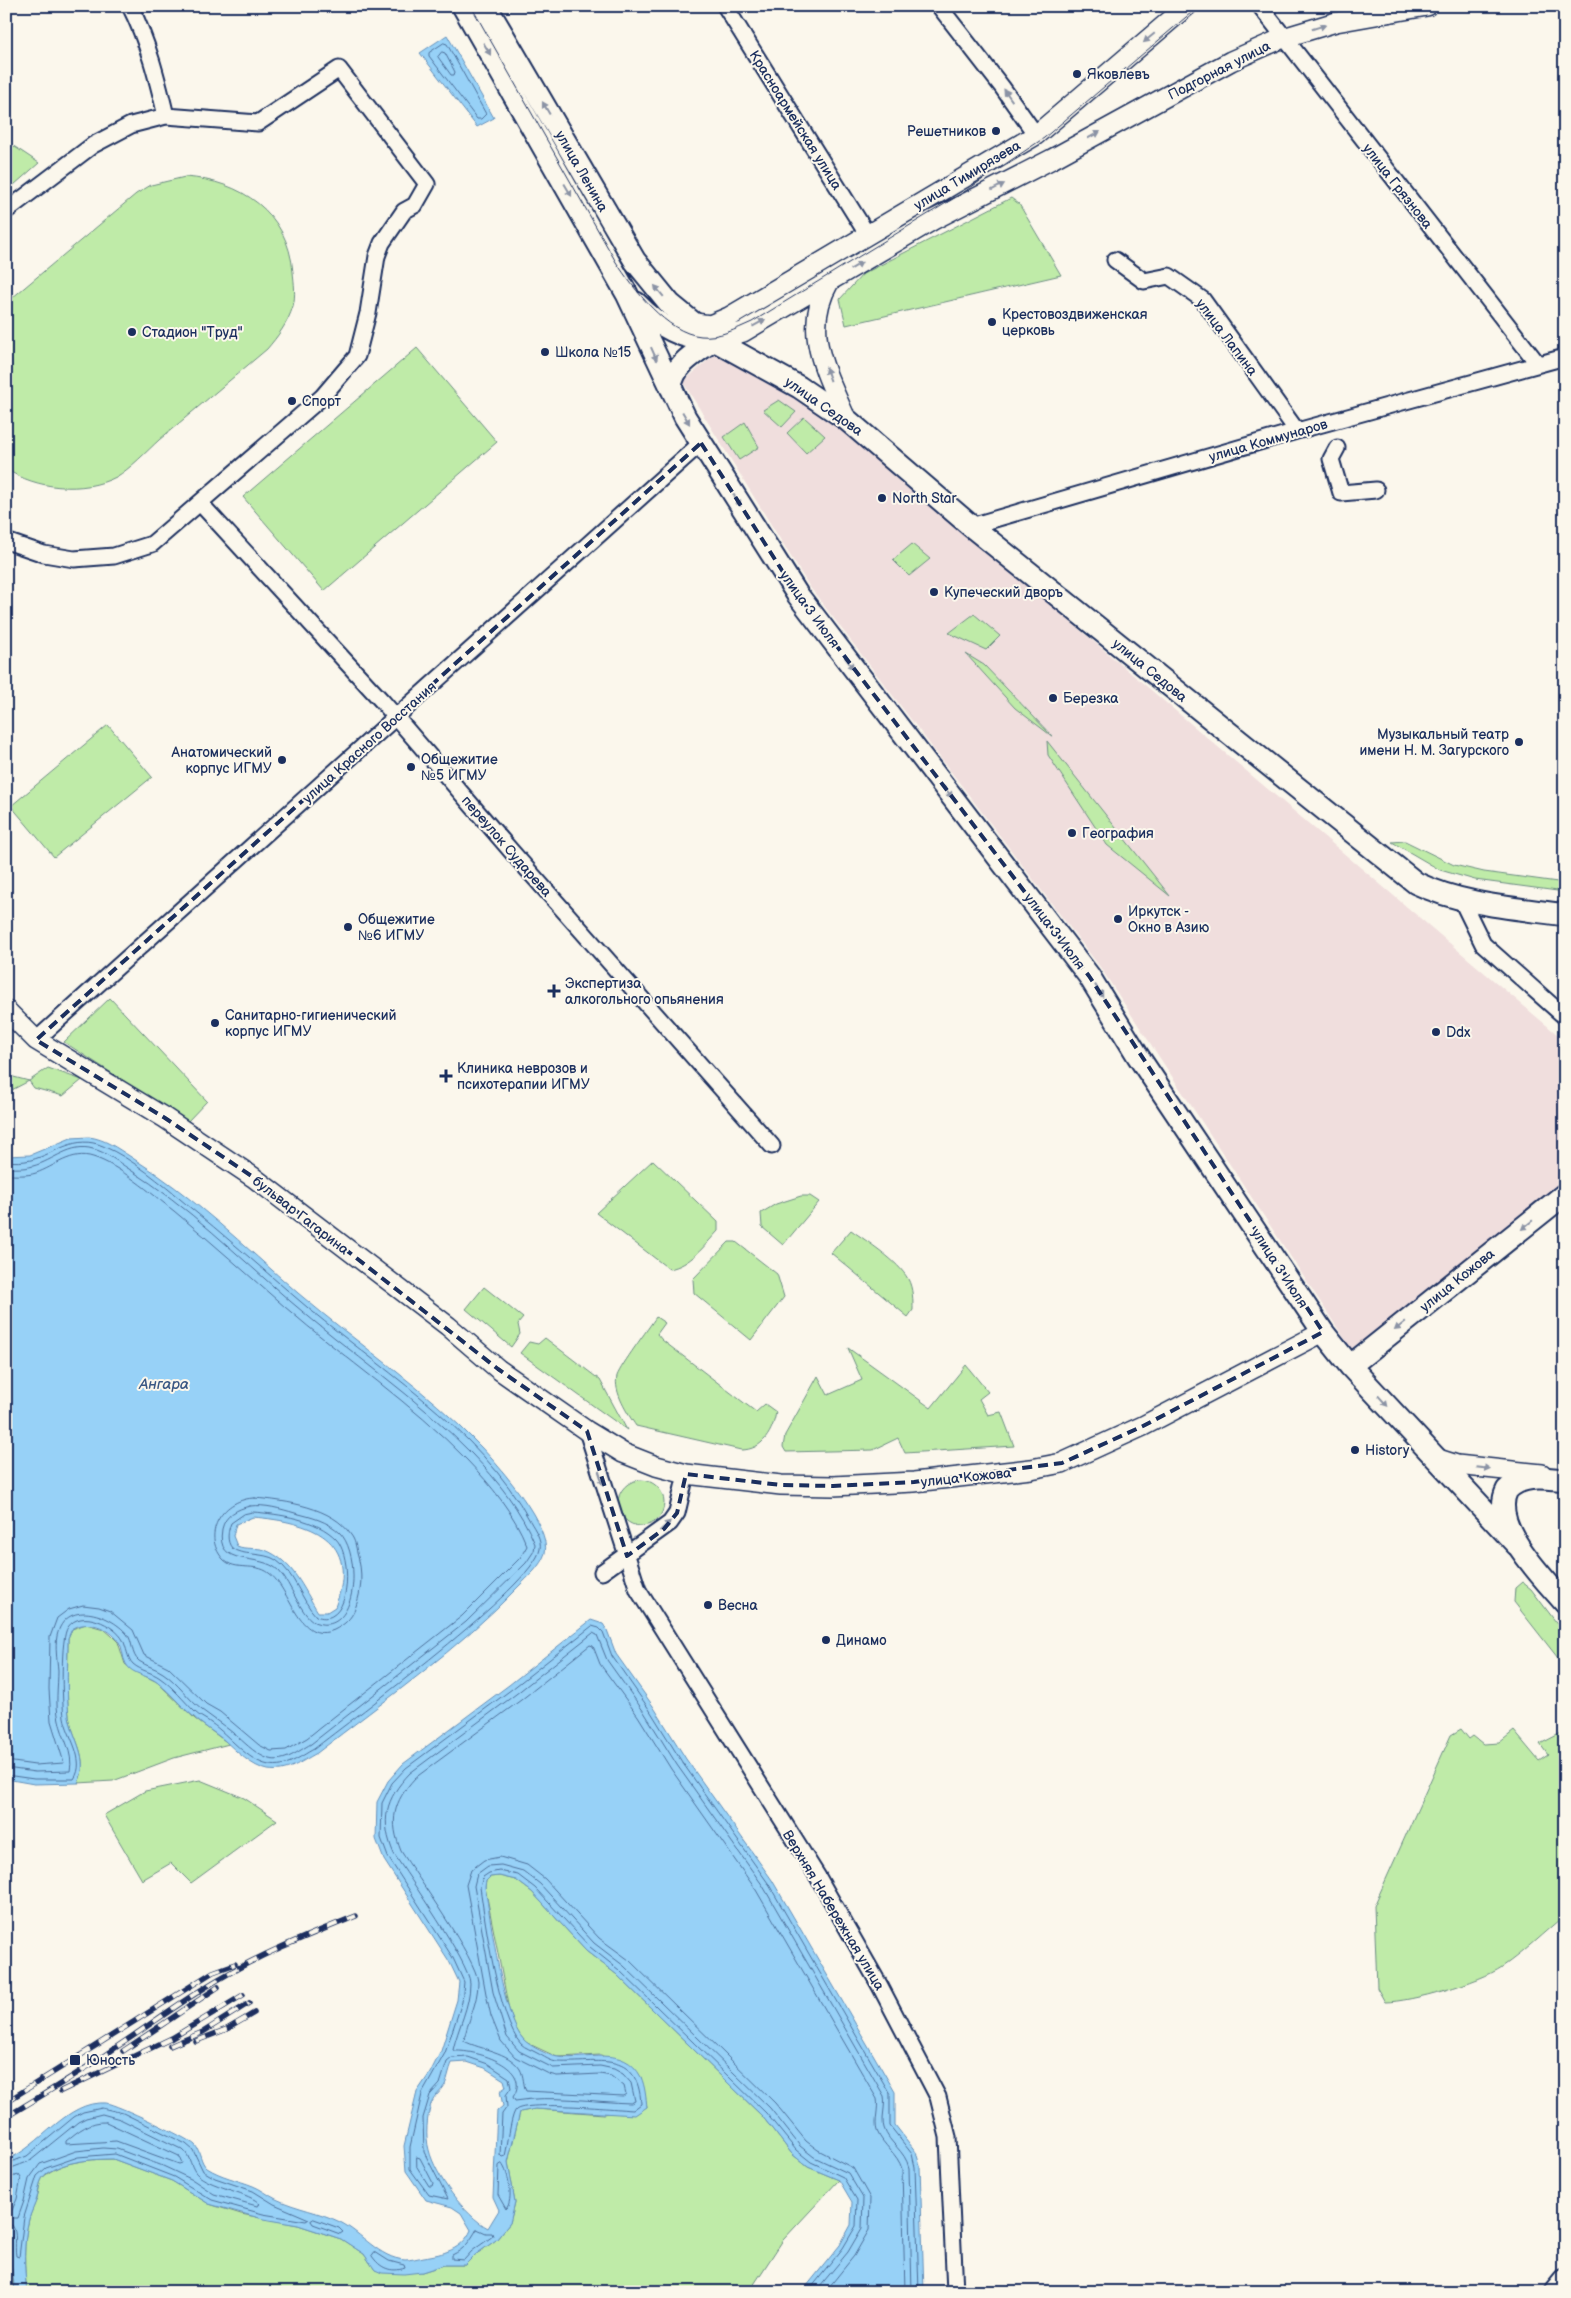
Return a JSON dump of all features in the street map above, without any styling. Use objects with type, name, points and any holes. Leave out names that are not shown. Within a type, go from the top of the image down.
[{"type":"main road","name":"улица Ленина","points":[[463,6],[627,294]]},
{"type":"main road","name":"улица Ленина","points":[[486,6],[635,260],[670,304],[714,340]]},
{"type":"main road","points":[[627,294],[654,321],[671,330],[699,340],[714,340]]},
{"type":"main road","name":"улица 3 Июля","points":[[627,294],[670,388],[701,443],[797,594],[1089,976],[1138,1056],[1323,1332],[1350,1366],[1517,1545]]},
{"type":"main road","points":[[670,388],[672,377],[676,371],[691,356],[714,340]]},
{"type":"main road","name":"улица Седова","points":[[714,340],[799,387],[846,419],[971,526],[1416,883],[1437,893],[1461,899],[1565,915]]},
{"type":"main road","name":"улица Кожова","points":[[1350,1366],[1565,1194]]},
{"type":"main road","points":[[1565,1480],[1528,1478],[1516,1482],[1506,1490],[1503,1497],[1503,1512],[1517,1545],[1565,1603]]},
{"type":"main road","points":[[1556,2292],[1565,2281]]},
{"type":"street","points":[[130,6],[140,25],[155,70],[166,116]]},
{"type":"street","name":"Красноармейская улица","points":[[725,6],[867,234]]},
{"type":"street","points":[[939,6],[1002,87],[1036,135]]},
{"type":"street","name":"улица Тимирязева","points":[[695,324],[710,325],[728,317],[1036,135],[1186,6]]},
{"type":"street","name":"улица Грязнова","points":[[1260,6],[1538,364]]},
{"type":"street","name":"Подгорная улица","points":[[1052,159],[1231,61],[1283,38],[1336,22],[1427,6]]},
{"type":"street","points":[[6,211],[93,144],[131,125],[166,116],[258,123],[339,69],[427,184],[416,205],[404,211],[382,243],[377,256],[368,313],[356,356],[322,397],[152,544],[114,556],[74,559],[44,554],[6,541]]},
{"type":"street","name":"улица Тимирязева","points":[[714,340],[743,332],[933,220],[1052,159]]},
{"type":"street","name":"улица Лапина","points":[[1115,260],[1144,281],[1169,276],[1203,300],[1297,431]]},
{"type":"street","points":[[829,282],[820,297],[817,307],[816,332],[828,375],[846,419]]},
{"type":"street","points":[[714,340],[728,317]]},
{"type":"street","name":"улица Коммунаров","points":[[971,526],[1297,431],[1565,357]]},
{"type":"street","name":"улица Красного Восстания","points":[[36,1040],[701,443]]},
{"type":"street","points":[[1337,448],[1331,459],[1341,493],[1376,490]]},
{"type":"street","name":"переулок Сударева","points":[[200,503],[396,717],[772,1146]]},
{"type":"street","points":[[1461,899],[1483,944],[1565,1017]]},
{"type":"street","name":"бульвар Гагарина","points":[[6,1010],[36,1040],[165,1118],[253,1178],[448,1326],[498,1368],[587,1431]]},
{"type":"street","name":"улица Кожова","points":[[587,1431],[623,1453],[656,1466],[686,1474],[781,1485],[833,1486],[914,1482],[1031,1470],[1062,1464],[1142,1426],[1323,1332]]},
{"type":"street","name":"Верхняя Набережная улица","points":[[587,1431],[638,1590],[818,1877],[880,1986],[938,2097],[948,2137],[955,2292]]},
{"type":"street","points":[[1435,1458],[1456,1465],[1540,1473],[1565,1480]]},
{"type":"street","points":[[602,1572],[664,1529],[677,1513],[686,1474]]},
{"type":"highlighted area","points":[[701,443],[797,594],[1089,976],[1323,1332],[1143,1426],[1062,1463],[914,1482],[833,1486],[781,1485],[686,1474],[677,1513],[664,1529],[627,1556],[587,1431],[498,1369],[253,1177],[165,1118],[36,1040]]},
{"type":"shaded area","points":[[716,353],[830,418],[1565,1041],[1565,1184],[1352,1350],[1100,967],[809,586],[683,382]]},
{"type":"green space","points":[[6,141],[39,163],[6,192]]},
{"type":"green space","points":[[185,177],[225,185],[242,193],[258,203],[282,232],[289,251],[295,293],[291,312],[282,329],[267,349],[159,440],[133,465],[116,477],[89,486],[60,487],[31,481],[6,469],[6,303],[136,194],[151,185]]},
{"type":"green space","points":[[1011,198],[1019,204],[1061,275],[846,325],[840,299],[863,274]]},
{"type":"green space","points":[[417,348],[497,442],[324,591],[243,497]]},
{"type":"green space","points":[[779,400],[796,412],[782,427],[763,410]]},
{"type":"green space","points":[[804,417],[825,436],[806,453],[787,433]]},
{"type":"green space","points":[[745,422],[759,447],[739,460],[724,437]]},
{"type":"green space","points":[[912,544],[930,559],[909,576],[893,560]]},
{"type":"green space","points":[[974,614],[1000,636],[986,650],[949,633]]},
{"type":"green space","points":[[966,654],[984,665],[1053,737],[1015,708]]},
{"type":"green space","points":[[108,725],[152,777],[54,857],[11,806]]},
{"type":"green space","points":[[1047,741],[1170,896],[1107,845],[1048,755]]},
{"type":"green space","points":[[1405,841],[1454,865],[1484,872],[1565,883],[1565,892],[1475,880],[1440,870],[1392,842]]},
{"type":"green space","points":[[110,998],[207,1101],[187,1122],[64,1042]]},
{"type":"green space","points":[[48,1068],[82,1080],[63,1096],[34,1088],[29,1081]]},
{"type":"green space","points":[[6,1075],[29,1081],[6,1093]]},
{"type":"green space","points":[[653,1160],[718,1222],[718,1231],[696,1254],[684,1264],[669,1269],[596,1213]]},
{"type":"green space","points":[[801,1196],[810,1196],[819,1202],[783,1245],[762,1227],[761,1213],[776,1204]]},
{"type":"green space","points":[[851,1230],[897,1265],[908,1279],[912,1290],[913,1310],[908,1317],[831,1253]]},
{"type":"green space","points":[[729,1242],[736,1242],[777,1274],[784,1297],[751,1340],[694,1293],[693,1279]]},
{"type":"green space","points":[[484,1287],[523,1318],[518,1324],[520,1334],[511,1347],[466,1309]]},
{"type":"green space","points":[[656,1317],[665,1323],[657,1334],[662,1340],[756,1412],[765,1404],[776,1412],[772,1426],[761,1443],[755,1447],[741,1450],[636,1426],[619,1396],[616,1382],[617,1376]]},
{"type":"green space","points":[[545,1338],[600,1380],[627,1430],[520,1353],[529,1342],[538,1344]]},
{"type":"green space","points":[[848,1348],[931,1408],[966,1365],[988,1392],[979,1399],[988,1415],[1001,1412],[1014,1446],[905,1453],[898,1438],[873,1450],[786,1452],[783,1447],[785,1435],[818,1376],[828,1395],[862,1380]]},
{"type":"green space","points":[[636,1480],[646,1480],[660,1490],[664,1503],[660,1516],[654,1522],[646,1526],[636,1526],[622,1516],[618,1508],[618,1498],[628,1484]]},
{"type":"green space","points":[[1522,1582],[1531,1589],[1565,1634],[1565,1667],[1514,1602],[1515,1588]]},
{"type":"green space","points":[[86,1624],[104,1629],[118,1642],[125,1664],[157,1682],[195,1719],[229,1744],[174,1758],[113,1781],[78,1783],[82,1765],[80,1749],[69,1716],[67,1687],[68,1638],[72,1629]]},
{"type":"green space","points":[[1461,1729],[1469,1739],[1473,1736],[1483,1744],[1499,1743],[1514,1731],[1539,1761],[1548,1755],[1540,1744],[1565,1731],[1565,1915],[1518,1955],[1492,1973],[1462,1985],[1428,1995],[1385,2002],[1377,1988],[1374,1906],[1451,1735]]},
{"type":"green space","points":[[200,1780],[244,1798],[277,1820],[191,1883],[171,1863],[142,1880],[104,1815],[145,1791]]},
{"type":"green space","points":[[499,1876],[516,1880],[532,1892],[586,1951],[616,1974],[762,2116],[792,2154],[808,2167],[839,2180],[783,2240],[749,2292],[27,2292],[25,2246],[29,2219],[42,2178],[62,2166],[87,2160],[113,2159],[172,2181],[209,2204],[241,2214],[298,2225],[341,2239],[364,2254],[375,2270],[422,2272],[444,2265],[465,2265],[475,2255],[496,2240],[510,2223],[515,2202],[508,2162],[520,2112],[535,2109],[604,2114],[647,2107],[641,2077],[601,2055],[557,2057],[525,2042],[516,2030],[509,2010],[485,1887],[486,1881],[490,1877]]},
{"type":"green space","points":[[6,2229],[9,2229],[9,2247],[15,2292],[6,2292]]},
{"type":"water","points":[[447,35],[494,118],[477,127],[420,53]]},
{"type":"water","name":"Ангара","points":[[89,1137],[111,1144],[153,1172],[196,1204],[298,1293],[415,1386],[460,1426],[511,1482],[533,1513],[545,1542],[545,1553],[534,1571],[496,1609],[447,1653],[317,1753],[288,1768],[268,1770],[250,1762],[197,1720],[158,1683],[129,1668],[119,1642],[110,1632],[97,1626],[84,1625],[72,1629],[68,1638],[67,1687],[69,1716],[80,1749],[82,1765],[78,1783],[34,1784],[6,1779],[6,1156],[30,1155],[71,1138]],"holes":[[[253,1517],[274,1519],[311,1529],[326,1538],[336,1550],[342,1565],[342,1584],[335,1607],[327,1612],[318,1612],[296,1576],[283,1561],[265,1550],[237,1546],[233,1536],[236,1524]]]},
{"type":"water","points":[[591,1620],[603,1624],[616,1654],[653,1706],[686,1759],[772,1880],[895,2092],[895,2125],[916,2152],[920,2166],[924,2292],[802,2292],[840,2245],[851,2225],[852,2202],[839,2180],[808,2167],[792,2154],[762,2116],[616,1974],[586,1951],[532,1892],[516,1880],[499,1876],[490,1877],[486,1881],[485,1887],[494,1945],[504,1991],[510,2012],[524,2040],[540,2050],[558,2057],[604,2056],[615,2057],[625,2061],[634,2067],[641,2077],[647,2107],[635,2115],[535,2109],[520,2112],[508,2162],[515,2202],[510,2223],[496,2240],[475,2255],[465,2265],[444,2265],[422,2272],[404,2274],[382,2273],[375,2270],[364,2254],[341,2239],[298,2225],[263,2219],[209,2204],[172,2181],[113,2159],[88,2160],[70,2163],[54,2169],[42,2178],[29,2219],[26,2237],[25,2265],[27,2292],[15,2292],[9,2247],[9,2229],[6,2229],[6,2160],[19,2154],[66,2116],[92,2104],[106,2103],[112,2105],[190,2141],[195,2145],[205,2166],[212,2171],[256,2187],[284,2202],[340,2222],[387,2255],[410,2260],[451,2250],[463,2242],[471,2230],[461,2213],[452,2207],[426,2200],[406,2171],[404,2146],[417,2092],[430,2073],[441,2051],[457,2000],[459,1982],[449,1961],[384,1860],[376,1839],[377,1802],[388,1781],[403,1764],[509,1685]],"holes":[[[467,2062],[485,2068],[504,2080],[506,2087],[500,2091],[503,2106],[497,2111],[493,2197],[499,2210],[488,2228],[461,2205],[444,2183],[432,2160],[427,2132],[431,2104],[445,2085],[452,2063]]]},
{"type":"tram line","points":[[471,6],[623,273],[652,308],[663,318],[675,327],[701,336],[714,336],[752,322],[961,194],[1044,138],[1199,6]]},
{"type":"railway","points":[[6,2117],[75,2075],[219,1979],[269,1953],[356,1916]]},
{"type":"railway","points":[[6,2102],[213,1972],[235,1964]]},
{"type":"railway","points":[[123,2051],[218,1987]]},
{"type":"railway","points":[[61,2091],[172,2038],[243,1995]]},
{"type":"railway","points":[[170,2046],[203,2032],[249,2003]]},
{"type":"railway","points":[[196,2041],[227,2029],[254,2013]]},
{"type":"place","name":"Яковлевъ","points":[[1077,74]]},
{"type":"place","name":"Решетников","points":[[996,131]]},
{"type":"place","name":"Крестовоздвиженская церковь","points":[[992,322]]},
{"type":"place","name":"Стадион \"Труд\"","points":[[132,332]]},
{"type":"place","name":"Школа №15","points":[[545,352]]},
{"type":"place","name":"Спорт","points":[[292,401]]},
{"type":"place","name":"North Star","points":[[882,498]]},
{"type":"place","name":"Купеческий дворъ","points":[[934,592]]},
{"type":"place","name":"Березка","points":[[1053,698]]},
{"type":"place","name":"Музыкальный театр имени Н. М. Загурского","points":[[1519,742]]},
{"type":"place","name":"Анатомический корпус ИГМУ","points":[[282,760]]},
{"type":"place","name":"Общежитие №5 ИГМУ","points":[[411,767]]},
{"type":"place","name":"География","points":[[1072,833]]},
{"type":"place","name":"Иркутск - Окно в Азию","points":[[1118,919]]},
{"type":"place","name":"Общежитие №6 ИГМУ","points":[[348,927]]},
{"type":"place","name":"Экспертиза алкогольного опьянения","points":[[554,991]]},
{"type":"place","name":"Санитарно-гигиенический корпус ИГМУ","points":[[215,1023]]},
{"type":"place","name":"Ddx","points":[[1436,1032]]},
{"type":"place","name":"Клиника неврозов и психотерапии ИГМУ","points":[[446,1076]]},
{"type":"place","name":"History","points":[[1355,1450]]},
{"type":"place","name":"Весна","points":[[708,1605]]},
{"type":"place","name":"Динамо","points":[[826,1640]]},
{"type":"place","name":"Юность","points":[[75,2060]]}]
